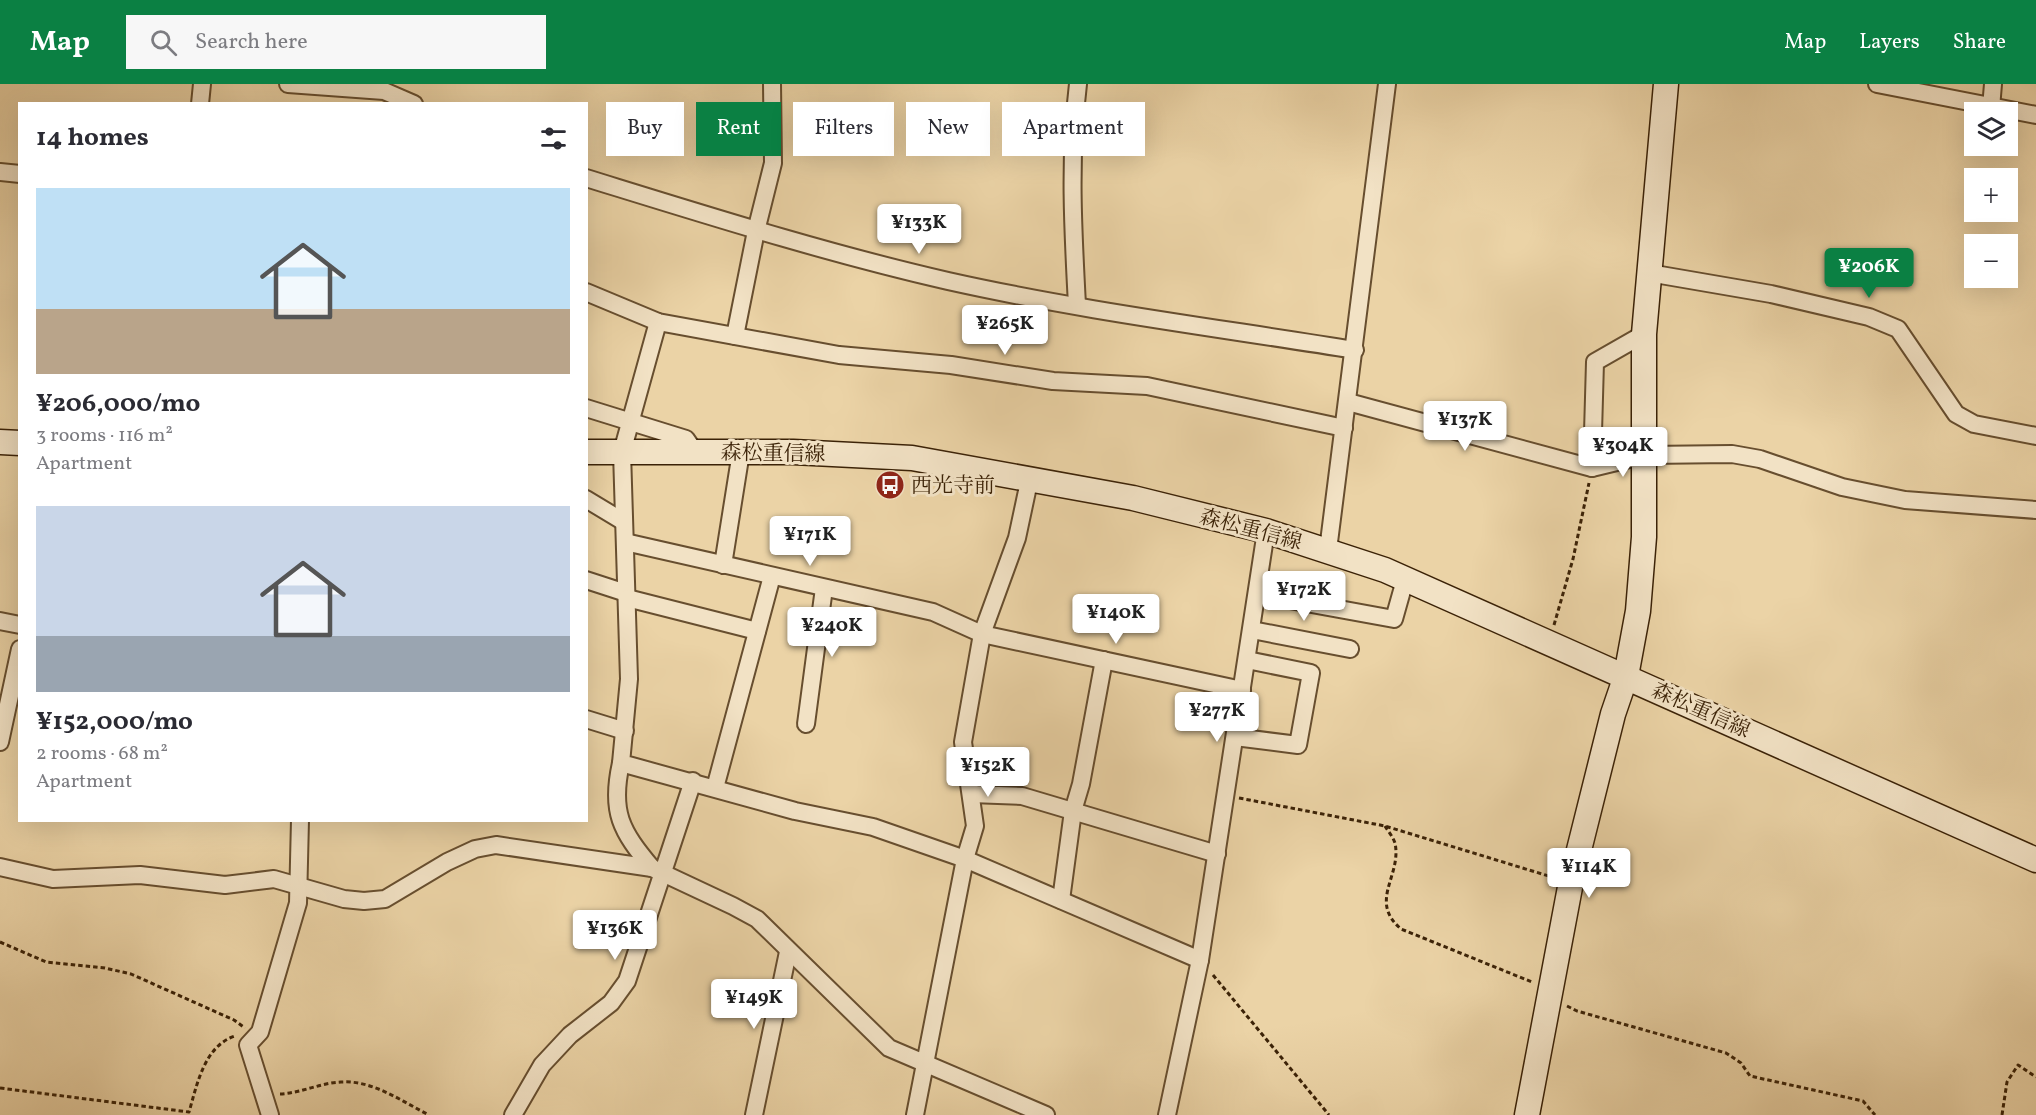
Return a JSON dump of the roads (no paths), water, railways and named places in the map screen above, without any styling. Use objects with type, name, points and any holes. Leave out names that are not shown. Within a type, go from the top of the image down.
[{"type":"main road","points":[[1527,1115],[1571,882],[1613,714],[1626,676],[1639,600],[1644,537],[1646,455],[1644,334],[1666,84]]},
{"type":"main road","points":[[0,442],[18,443]]},
{"type":"main road","name":"森松重信線","points":[[588,452],[741,452],[912,458],[1030,477],[1132,498],[1266,531],[1328,550],[1405,580],[1626,676],[2036,860]]},
{"type":"street","points":[[200,102],[202,84]]},
{"type":"street","points":[[288,84],[384,93],[409,102]]},
{"type":"street","points":[[735,336],[756,231],[773,163],[772,84]]},
{"type":"street","points":[[1077,305],[1071,178],[1072,133],[1078,84]]},
{"type":"street","points":[[1328,550],[1387,84]]},
{"type":"street","points":[[1877,84],[1964,102]]},
{"type":"street","points":[[1992,102],[1993,84]]},
{"type":"street","points":[[2018,112],[2036,115]]},
{"type":"street","points":[[0,172],[18,174]]},
{"type":"street","points":[[588,179],[756,231],[949,281],[1077,305],[1355,350]]},
{"type":"street","points":[[1649,273],[1771,294],[1869,317],[1898,329],[1956,414],[1974,424],[2036,436]]},
{"type":"street","points":[[588,293],[658,322],[839,355],[951,365],[1053,381],[1147,386],[1344,428]]},
{"type":"street","points":[[658,322],[622,452],[629,678],[625,731],[615,801],[617,816],[632,843],[658,870]]},
{"type":"street","points":[[1592,468],[1595,362],[1644,334]]},
{"type":"street","points":[[1348,402],[1592,468],[1646,455],[1732,454],[1760,459],[1842,487],[1905,500],[2036,510]]},
{"type":"street","points":[[588,409],[686,439],[695,452]]},
{"type":"street","points":[[723,565],[741,452]]},
{"type":"street","points":[[915,1115],[965,860],[975,826],[963,742],[982,634],[1017,538],[1030,477]]},
{"type":"street","points":[[588,500],[624,522]]},
{"type":"street","points":[[1167,1115],[1200,960],[1266,531]]},
{"type":"street","points":[[625,543],[933,612],[982,634],[1242,690]]},
{"type":"street","points":[[715,788],[772,576]]},
{"type":"street","points":[[1257,594],[1394,619],[1405,580]]},
{"type":"street","points":[[588,581],[626,596],[757,631]]},
{"type":"street","points":[[806,724],[824,588]]},
{"type":"street","points":[[0,621],[18,625]]},
{"type":"street","points":[[1252,630],[1350,649]]},
{"type":"street","points":[[0,742],[18,658]]},
{"type":"street","points":[[1061,900],[1073,811],[1081,784],[1104,660]]},
{"type":"street","points":[[1236,737],[1298,745],[1311,673],[1247,660]]},
{"type":"street","points":[[588,720],[625,731]]},
{"type":"street","points":[[621,763],[795,811],[873,827],[965,860],[1200,960]]},
{"type":"street","points":[[513,1115],[542,1065],[570,1035],[611,1003],[627,981],[658,870],[693,782]]},
{"type":"street","points":[[970,794],[1022,796],[1217,854]]},
{"type":"street","points":[[270,1115],[252,1040],[298,903],[300,822]]},
{"type":"street","points":[[0,867],[53,879],[140,875],[225,885],[274,879],[344,899],[385,899],[447,862],[475,849],[496,845],[658,870],[757,919],[788,952],[889,1048],[1046,1115]]},
{"type":"street","points":[[754,1115],[788,952]]},
{"type":"place","name":"西光寺前","points":[[890,485]]}]
